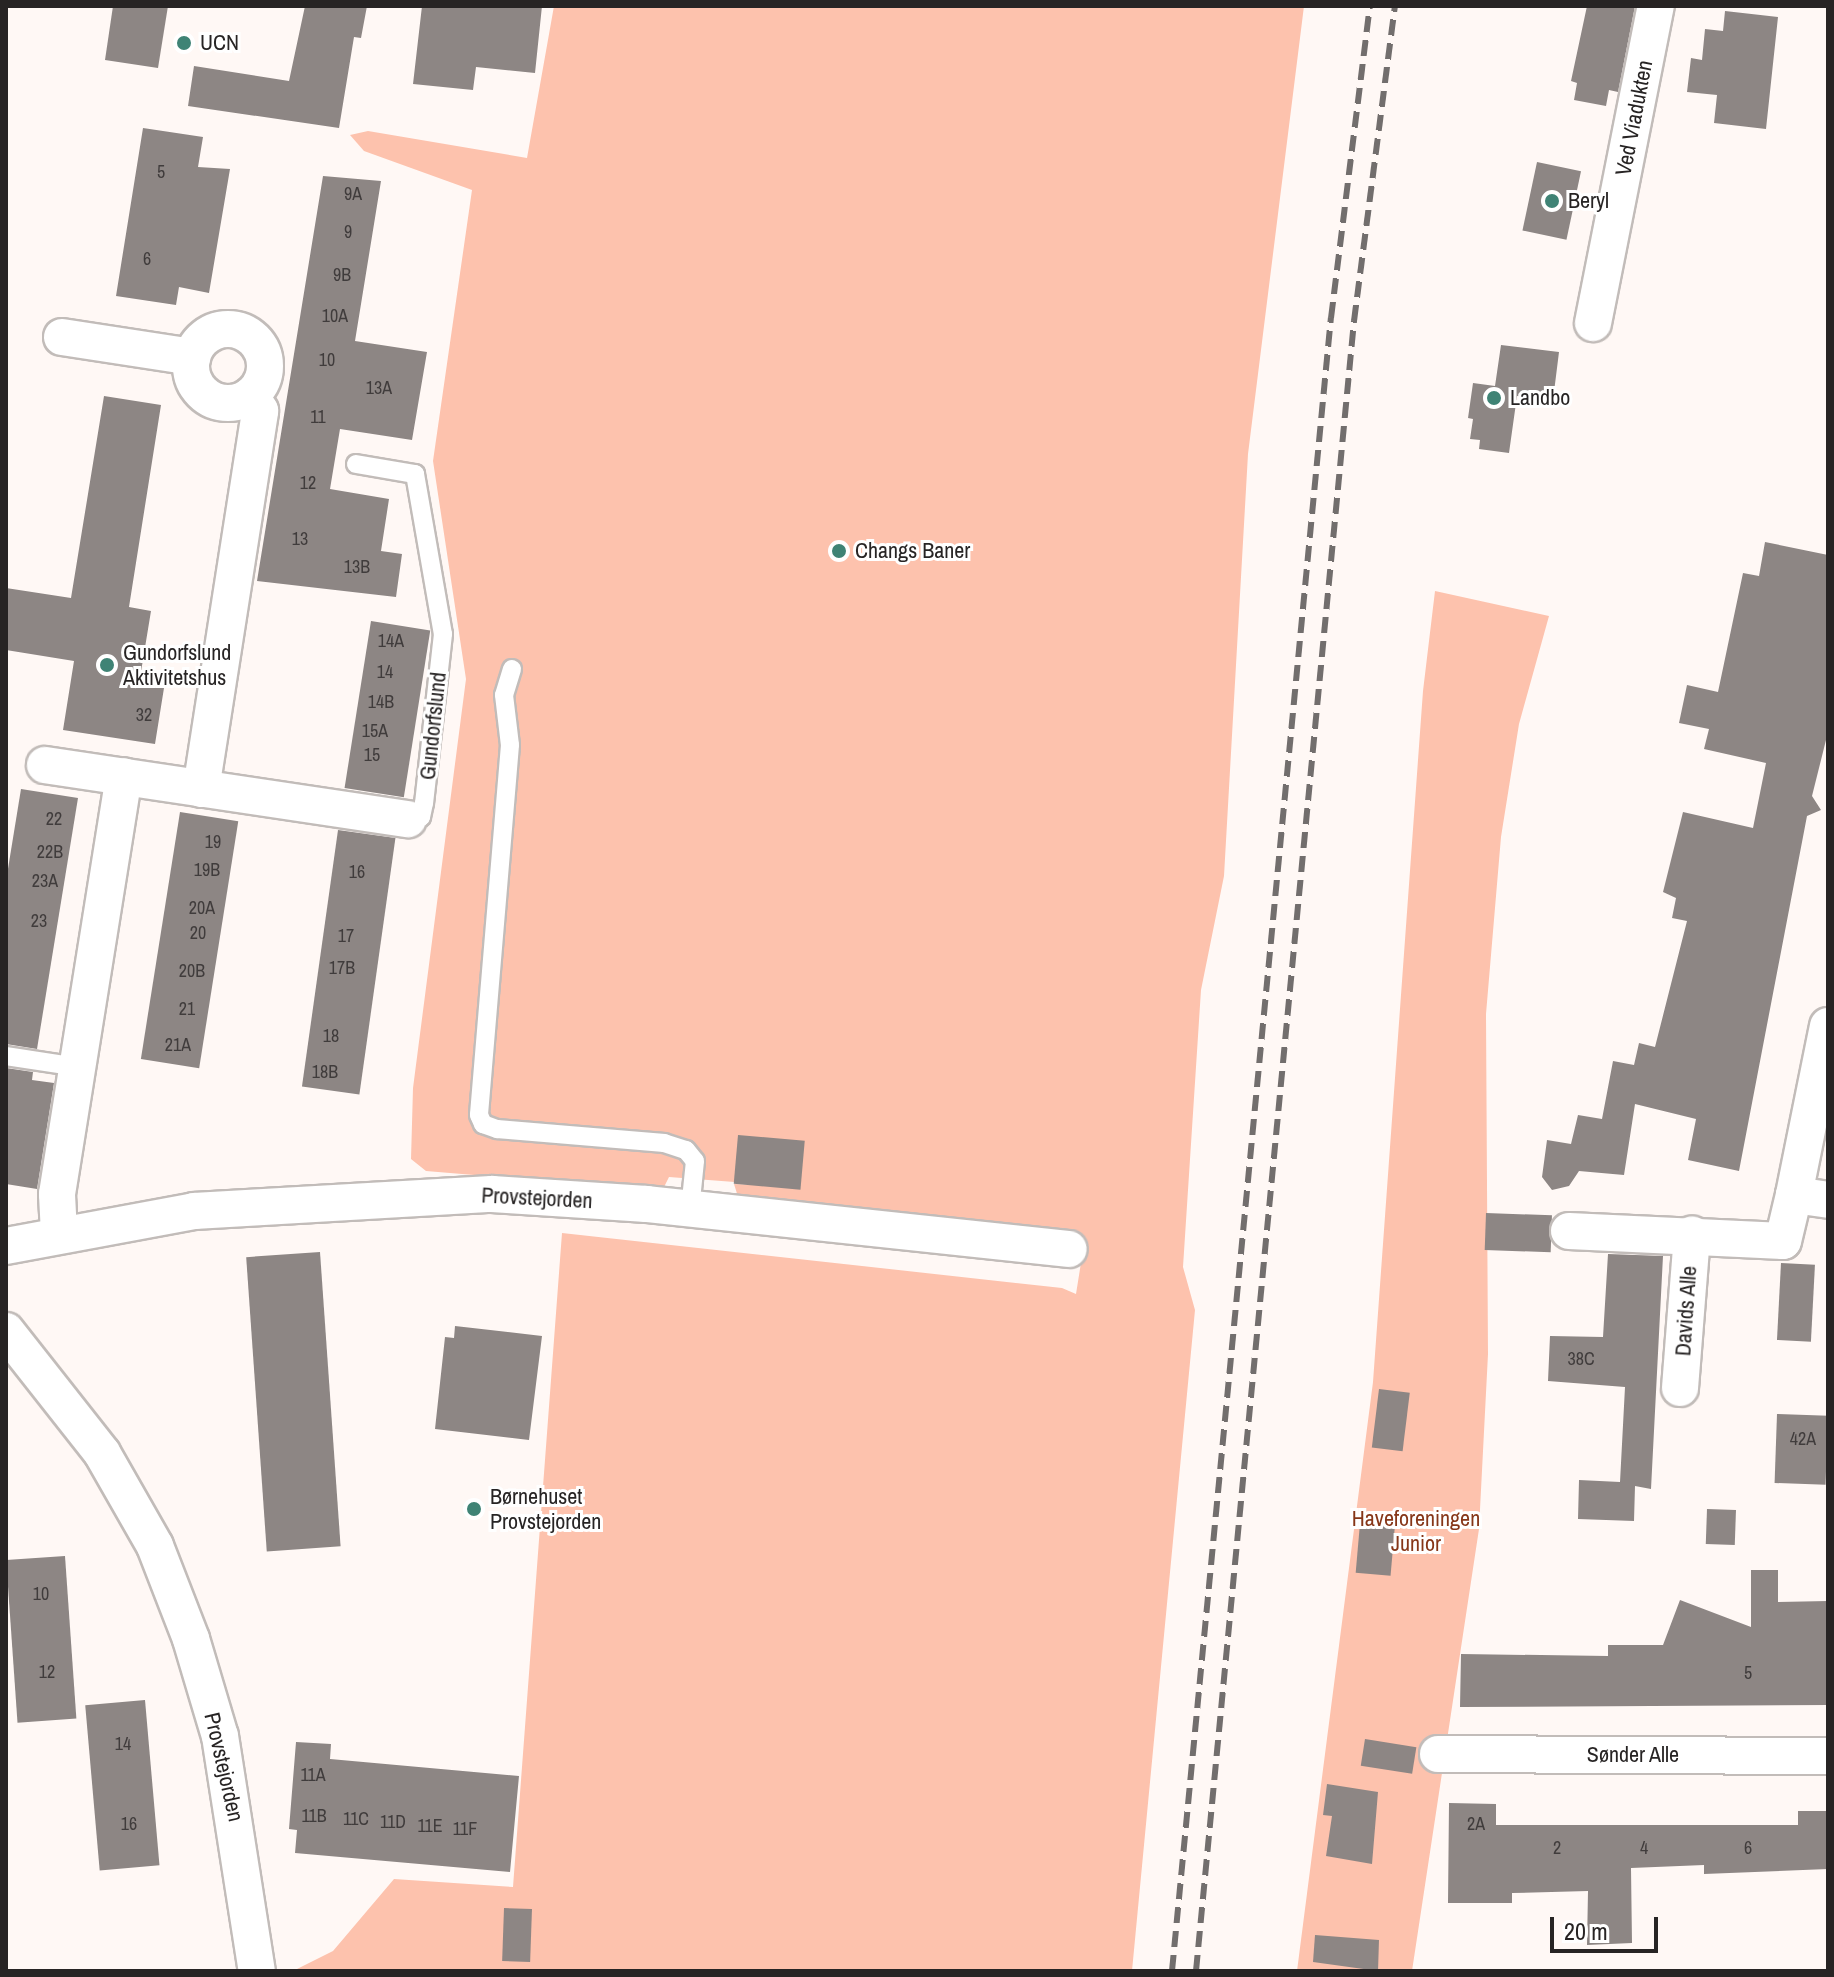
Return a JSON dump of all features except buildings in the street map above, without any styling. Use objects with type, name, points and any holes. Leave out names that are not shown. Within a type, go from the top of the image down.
[{"type":"street","name":"Ved Viadukten","points":[[1593,323],[1656,6]]},
{"type":"street","points":[[228,329],[249,336],[265,365],[251,395],[230,403],[208,397],[193,379],[192,357],[216,331],[228,329]]},
{"type":"street","points":[[62,337],[192,357]]},
{"type":"street","points":[[201,789],[260,411],[251,395]]},
{"type":"street","name":"Gundorfslund","points":[[45,765],[408,819]]},
{"type":"street","points":[[59,1233],[57,1194],[124,776]]},
{"type":"street","name":"Davids Alle","points":[[1569,1231],[1692,1234],[1783,1241],[1811,1197],[1828,1026]]},
{"type":"street","name":"Provstejorden","points":[[6,1246],[59,1233],[194,1211],[349,1198],[492,1194],[690,1209],[1069,1249]]},
{"type":"street","name":"Davids Alle","points":[[1680,1388],[1692,1234]]},
{"type":"street","name":"Provstejorden","points":[[6,1331],[102,1453],[155,1546],[191,1639],[220,1736],[257,1971]]},
{"type":"street","name":"Sønder Alle","points":[[1438,1754],[1828,1756]]},
{"type":"lane","name":"Gundorfslund","points":[[356,464],[415,474],[443,634],[424,803],[421,817],[408,819]]},
{"type":"lane","points":[[512,669],[504,695],[510,745],[479,1115],[483,1124],[497,1129],[664,1143],[686,1150],[695,1161],[690,1209]]},
{"type":"lane","points":[[6,1056],[78,1067]]},
{"type":"green space","points":[[554,6],[1304,6],[1248,454],[1224,876],[1201,990],[1183,1267],[1195,1310],[1132,1971],[293,1971],[333,1951],[394,1879],[513,1887],[562,1233],[1062,1288],[1076,1294],[1084,1244],[739,1200],[734,1184],[800,1187],[669,1177],[662,1191],[426,1171],[411,1159],[413,1088],[466,679],[433,461],[472,190],[364,151],[350,135],[368,131],[527,158]]},
{"type":"green space","name":"Haveforeningen Junior","points":[[1435,591],[1549,616],[1519,724],[1501,837],[1486,1014],[1488,1354],[1479,1529],[1412,1971],[1297,1971],[1373,1382],[1423,691]]},
{"type":"railway","points":[[1172,1971],[1331,318],[1370,6]]},
{"type":"railway","points":[[1196,1971],[1354,321],[1395,6]]},
{"type":"place","name":"UCN","points":[[184,43]]},
{"type":"place","name":"Beryl","points":[[1552,201]]},
{"type":"place","name":"Landbo","points":[[1494,398]]},
{"type":"place","name":"Changs Baner","points":[[839,551]]},
{"type":"place","name":"Gundorfslund Aktivitetshus","points":[[107,665]]},
{"type":"place","name":"Børnehuset Provstejorden","points":[[474,1509]]}]
